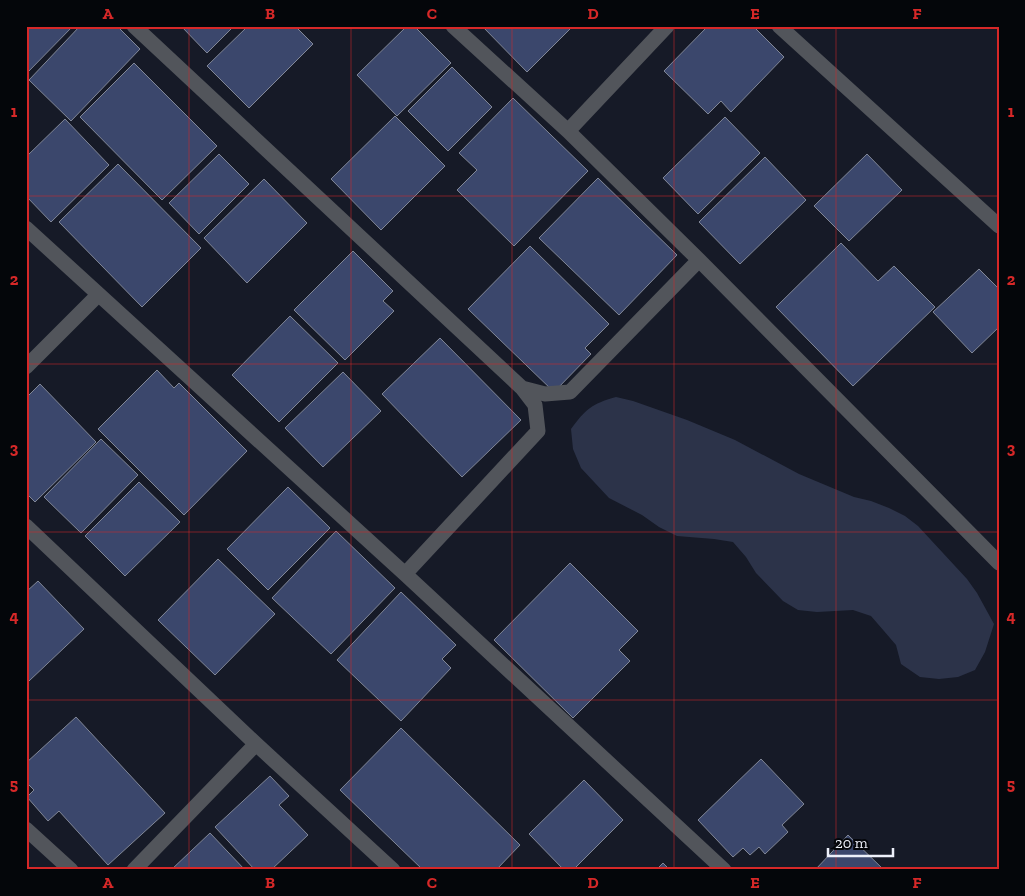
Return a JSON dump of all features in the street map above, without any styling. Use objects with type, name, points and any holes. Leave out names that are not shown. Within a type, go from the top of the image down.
[{"type":"street","points":[[134,26],[522,388],[535,404],[538,431],[405,574]]},
{"type":"street","points":[[453,26],[568,131],[699,260],[999,564]]},
{"type":"street","points":[[568,131],[667,26]]},
{"type":"street","points":[[779,26],[999,226]]},
{"type":"street","points":[[26,228],[405,574],[724,870]]},
{"type":"street","points":[[522,388],[545,394],[570,392],[699,260]]},
{"type":"street","points":[[26,368],[98,295]]},
{"type":"street","points":[[26,526],[256,744],[393,870]]},
{"type":"street","points":[[134,870],[256,744]]},
{"type":"street","points":[[26,829],[70,870]]},
{"type":"shaded area","points":[[616,397],[687,420],[735,440],[799,474],[854,497],[889,508],[905,516],[918,526],[967,579],[994,624],[985,652],[975,670],[958,677],[939,679],[920,677],[901,664],[896,645],[871,616],[853,610],[817,612],[798,610],[783,601],[756,573],[746,557],[733,542],[677,536],[609,498],[581,468],[573,449],[571,429],[590,408]]},
{"type":"building","points":[[26,26],[73,26],[26,74]]},
{"type":"building","points":[[80,26],[117,26],[140,49],[71,121],[29,80]]},
{"type":"building","points":[[181,26],[234,26],[207,53]]},
{"type":"building","points":[[248,26],[295,26],[313,44],[249,108],[207,66]]},
{"type":"building","points":[[407,26],[414,26],[451,63],[397,116],[357,75]]},
{"type":"building","points":[[482,26],[573,26],[527,72]]},
{"type":"building","points":[[708,26],[753,26],[784,57],[731,112],[721,101],[708,114],[664,71]]},
{"type":"building","points":[[134,63],[217,146],[162,200],[80,117]]},
{"type":"building","points":[[452,67],[492,107],[448,151],[408,111]]},
{"type":"building","points":[[513,98],[588,171],[514,246],[457,190],[477,170],[459,153]]},
{"type":"building","points":[[395,116],[445,166],[381,230],[331,179]]},
{"type":"building","points":[[725,117],[760,153],[698,214],[663,178]]},
{"type":"building","points":[[65,119],[109,165],[51,222],[26,196],[26,157]]},
{"type":"building","points":[[219,154],[249,184],[199,234],[169,203]]},
{"type":"building","points":[[867,154],[902,190],[849,241],[814,206]]},
{"type":"building","points":[[765,157],[806,200],[740,264],[699,222]]},
{"type":"building","points":[[118,164],[201,248],[142,307],[59,222]]},
{"type":"building","points":[[598,178],[677,255],[619,315],[539,238]]},
{"type":"building","points":[[264,179],[307,223],[247,283],[204,238]]},
{"type":"building","points":[[841,243],[878,281],[894,266],[935,307],[853,386],[776,307]]},
{"type":"building","points":[[530,246],[609,324],[585,348],[591,354],[554,392],[468,309]]},
{"type":"building","points":[[353,251],[393,291],[383,301],[394,311],[345,360],[294,310]]},
{"type":"building","points":[[979,269],[999,289],[999,327],[972,353],[933,312]]},
{"type":"building","points":[[290,316],[338,363],[279,422],[232,375]]},
{"type":"building","points":[[440,338],[521,420],[462,477],[382,394]]},
{"type":"building","points":[[157,370],[174,388],[179,383],[247,451],[184,515],[98,429]]},
{"type":"building","points":[[343,372],[381,411],[323,467],[285,428]]},
{"type":"building","points":[[40,384],[96,442],[35,502],[26,493],[26,398]]},
{"type":"building","points":[[101,439],[138,475],[81,533],[44,497]]},
{"type":"building","points":[[139,482],[180,522],[125,576],[85,536]]},
{"type":"building","points":[[288,487],[330,528],[268,590],[227,549]]},
{"type":"building","points":[[336,531],[395,588],[331,654],[272,598]]},
{"type":"building","points":[[218,559],[275,614],[215,675],[158,620]]},
{"type":"building","points":[[570,563],[638,631],[619,650],[630,661],[573,718],[494,640]]},
{"type":"building","points":[[38,581],[84,629],[29,681],[26,677],[26,592]]},
{"type":"building","points":[[401,592],[456,645],[442,659],[451,668],[401,721],[337,660]]},
{"type":"building","points":[[76,717],[165,813],[108,865],[59,811],[48,821],[27,797],[34,790],[26,782],[26,763]]},
{"type":"building","points":[[401,728],[520,845],[496,870],[423,870],[340,790]]},
{"type":"building","points":[[761,759],[804,804],[782,825],[788,832],[765,854],[759,847],[750,855],[743,848],[733,857],[698,820]]},
{"type":"building","points":[[270,776],[289,796],[279,805],[308,835],[271,870],[255,870],[215,827]]},
{"type":"building","points":[[584,780],[623,820],[573,870],[564,870],[529,834]]},
{"type":"building","points":[[210,833],[245,870],[171,870]]},
{"type":"building","points":[[848,835],[884,870],[815,870]]},
{"type":"building","points":[[663,863],[670,870],[656,870]]}]
